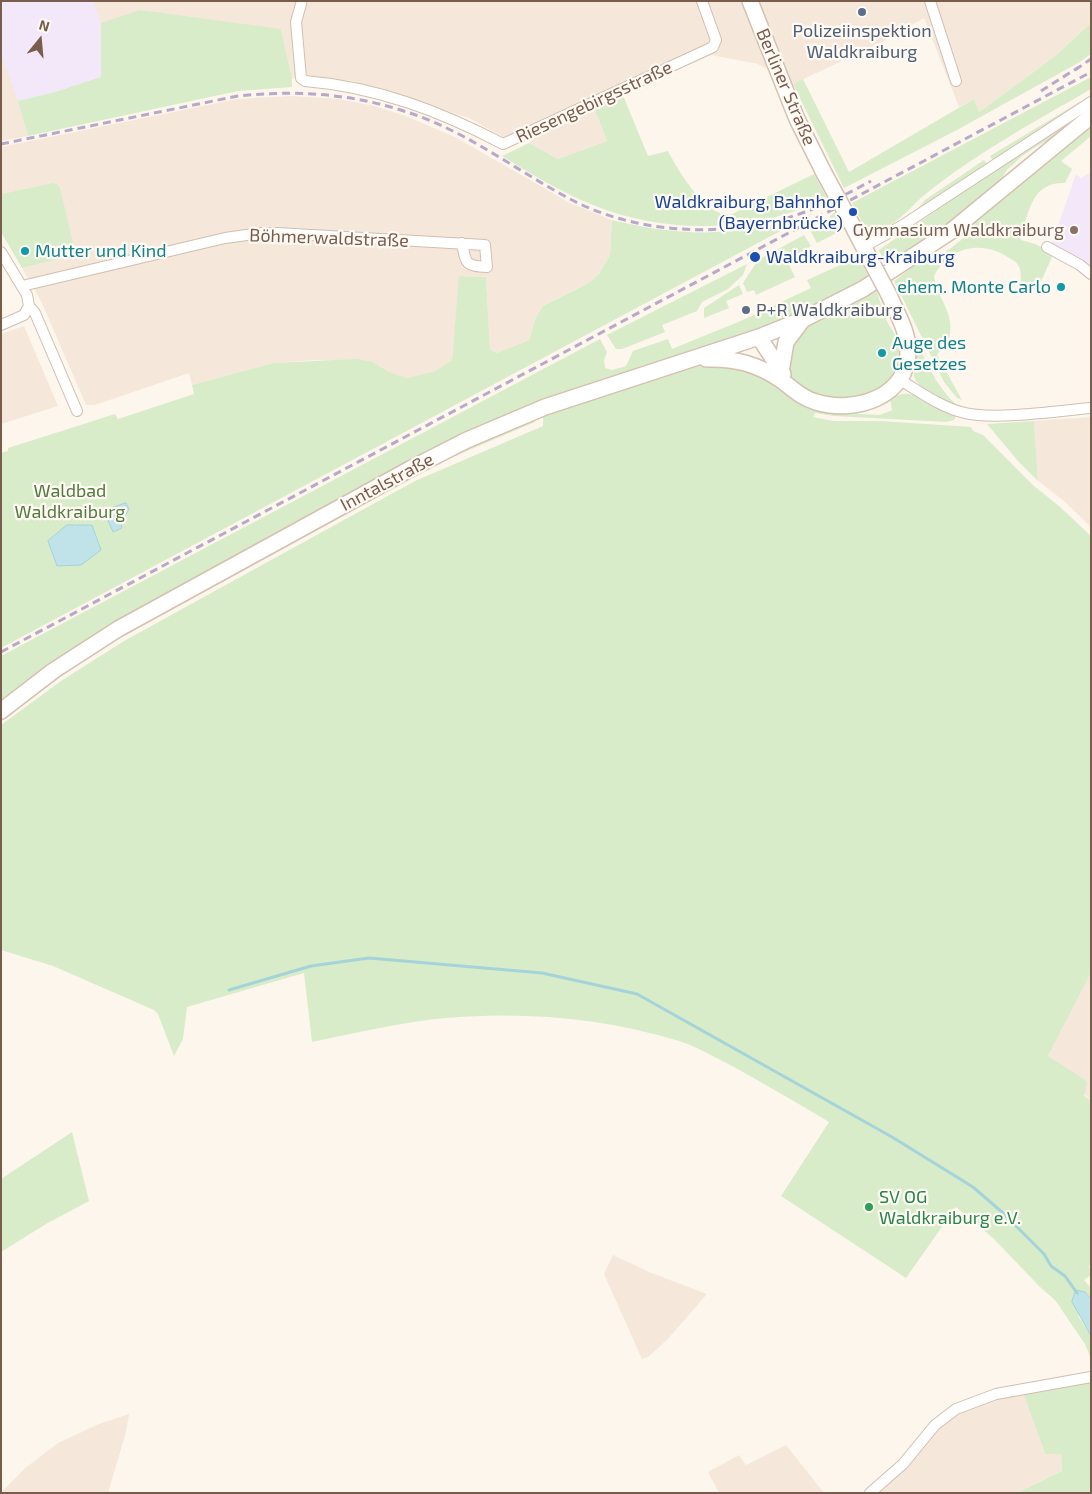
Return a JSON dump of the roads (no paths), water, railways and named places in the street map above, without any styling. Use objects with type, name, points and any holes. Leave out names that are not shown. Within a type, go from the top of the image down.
[{"type":"main road","name":"Berliner Straße","points":[[750,1],[797,119],[889,295],[907,341],[907,363],[900,380]]},
{"type":"main road","name":"Inntalstraße","points":[[1,710],[53,671],[118,629],[410,469],[535,411],[760,337],[804,318],[871,284],[950,232],[1091,116]]},
{"type":"main road","points":[[781,372],[782,355],[788,337],[804,318]]},
{"type":"main road","points":[[760,337],[792,388]]},
{"type":"main road","points":[[694,359],[743,362],[769,373],[805,399],[821,404],[856,405],[880,397],[900,380]]},
{"type":"street","name":"Riesengebirgsstraße","points":[[301,4],[296,22],[301,78],[305,81],[357,87],[397,98],[470,126],[503,144],[713,46],[716,40],[702,1]]},
{"type":"street","points":[[930,1],[956,81]]},
{"type":"street","points":[[863,246],[902,225],[1091,102]]},
{"type":"street","name":"Böhmerwaldstraße","points":[[22,286],[225,238],[261,233],[462,243]]},
{"type":"street","points":[[1047,247],[1080,265],[1091,274]]},
{"type":"street","points":[[1,252],[29,300],[27,312],[18,319],[1,325]]},
{"type":"street","points":[[29,306],[35,313],[77,411]]},
{"type":"street","points":[[900,380],[943,405],[966,414],[997,415],[1091,408]]},
{"type":"street","points":[[870,1493],[903,1464],[935,1425],[956,1410],[996,1394],[1091,1377]]},
{"type":"water","points":[[126,503],[129,509],[121,523],[122,528],[113,532],[104,511]]},
{"type":"water","points":[[67,525],[92,525],[101,550],[81,565],[57,566],[48,541]]},
{"type":"water","points":[[1076,1290],[1085,1292],[1091,1299],[1091,1336],[1072,1302]]},
{"type":"waterway","points":[[229,990],[311,966],[369,958],[542,973],[637,994],[892,1137],[973,1187],[1003,1213],[1044,1254],[1051,1266],[1065,1276],[1077,1293]]},
{"type":"railway","points":[[1075,70],[1091,59]]},
{"type":"railway","points":[[1041,91],[1079,67]]},
{"type":"railway","points":[[1,652],[1091,72]]},
{"type":"railway","points":[[1,144],[238,96],[288,93],[312,94],[336,96],[384,105],[431,121],[484,148],[570,199],[598,212],[628,221],[659,227],[690,230],[722,229],[784,219],[820,206],[871,181]]},
{"type":"place","name":"Polizeiinspektion Waldkraiburg","points":[[862,12]]},
{"type":"place","name":"Waldkraiburg, Bahnhof (Bayernbrücke)","points":[[853,212]]},
{"type":"place","name":"Gymnasium Waldkraiburg","points":[[1074,230]]},
{"type":"place","name":"Mutter und Kind","points":[[25,251]]},
{"type":"place","name":"Waldkraiburg-Kraiburg","points":[[755,257]]},
{"type":"place","name":"ehem. Monte Carlo","points":[[1061,287]]},
{"type":"place","name":"P+R Waldkraiburg","points":[[746,310]]},
{"type":"place","name":"Auge des Gesetzes","points":[[882,353]]},
{"type":"place","name":"SV OG Waldkraiburg e.V.","points":[[869,1207]]},
{"type":"park label","name":"Waldbad Waldkraiburg","points":[[70,501]]}]
